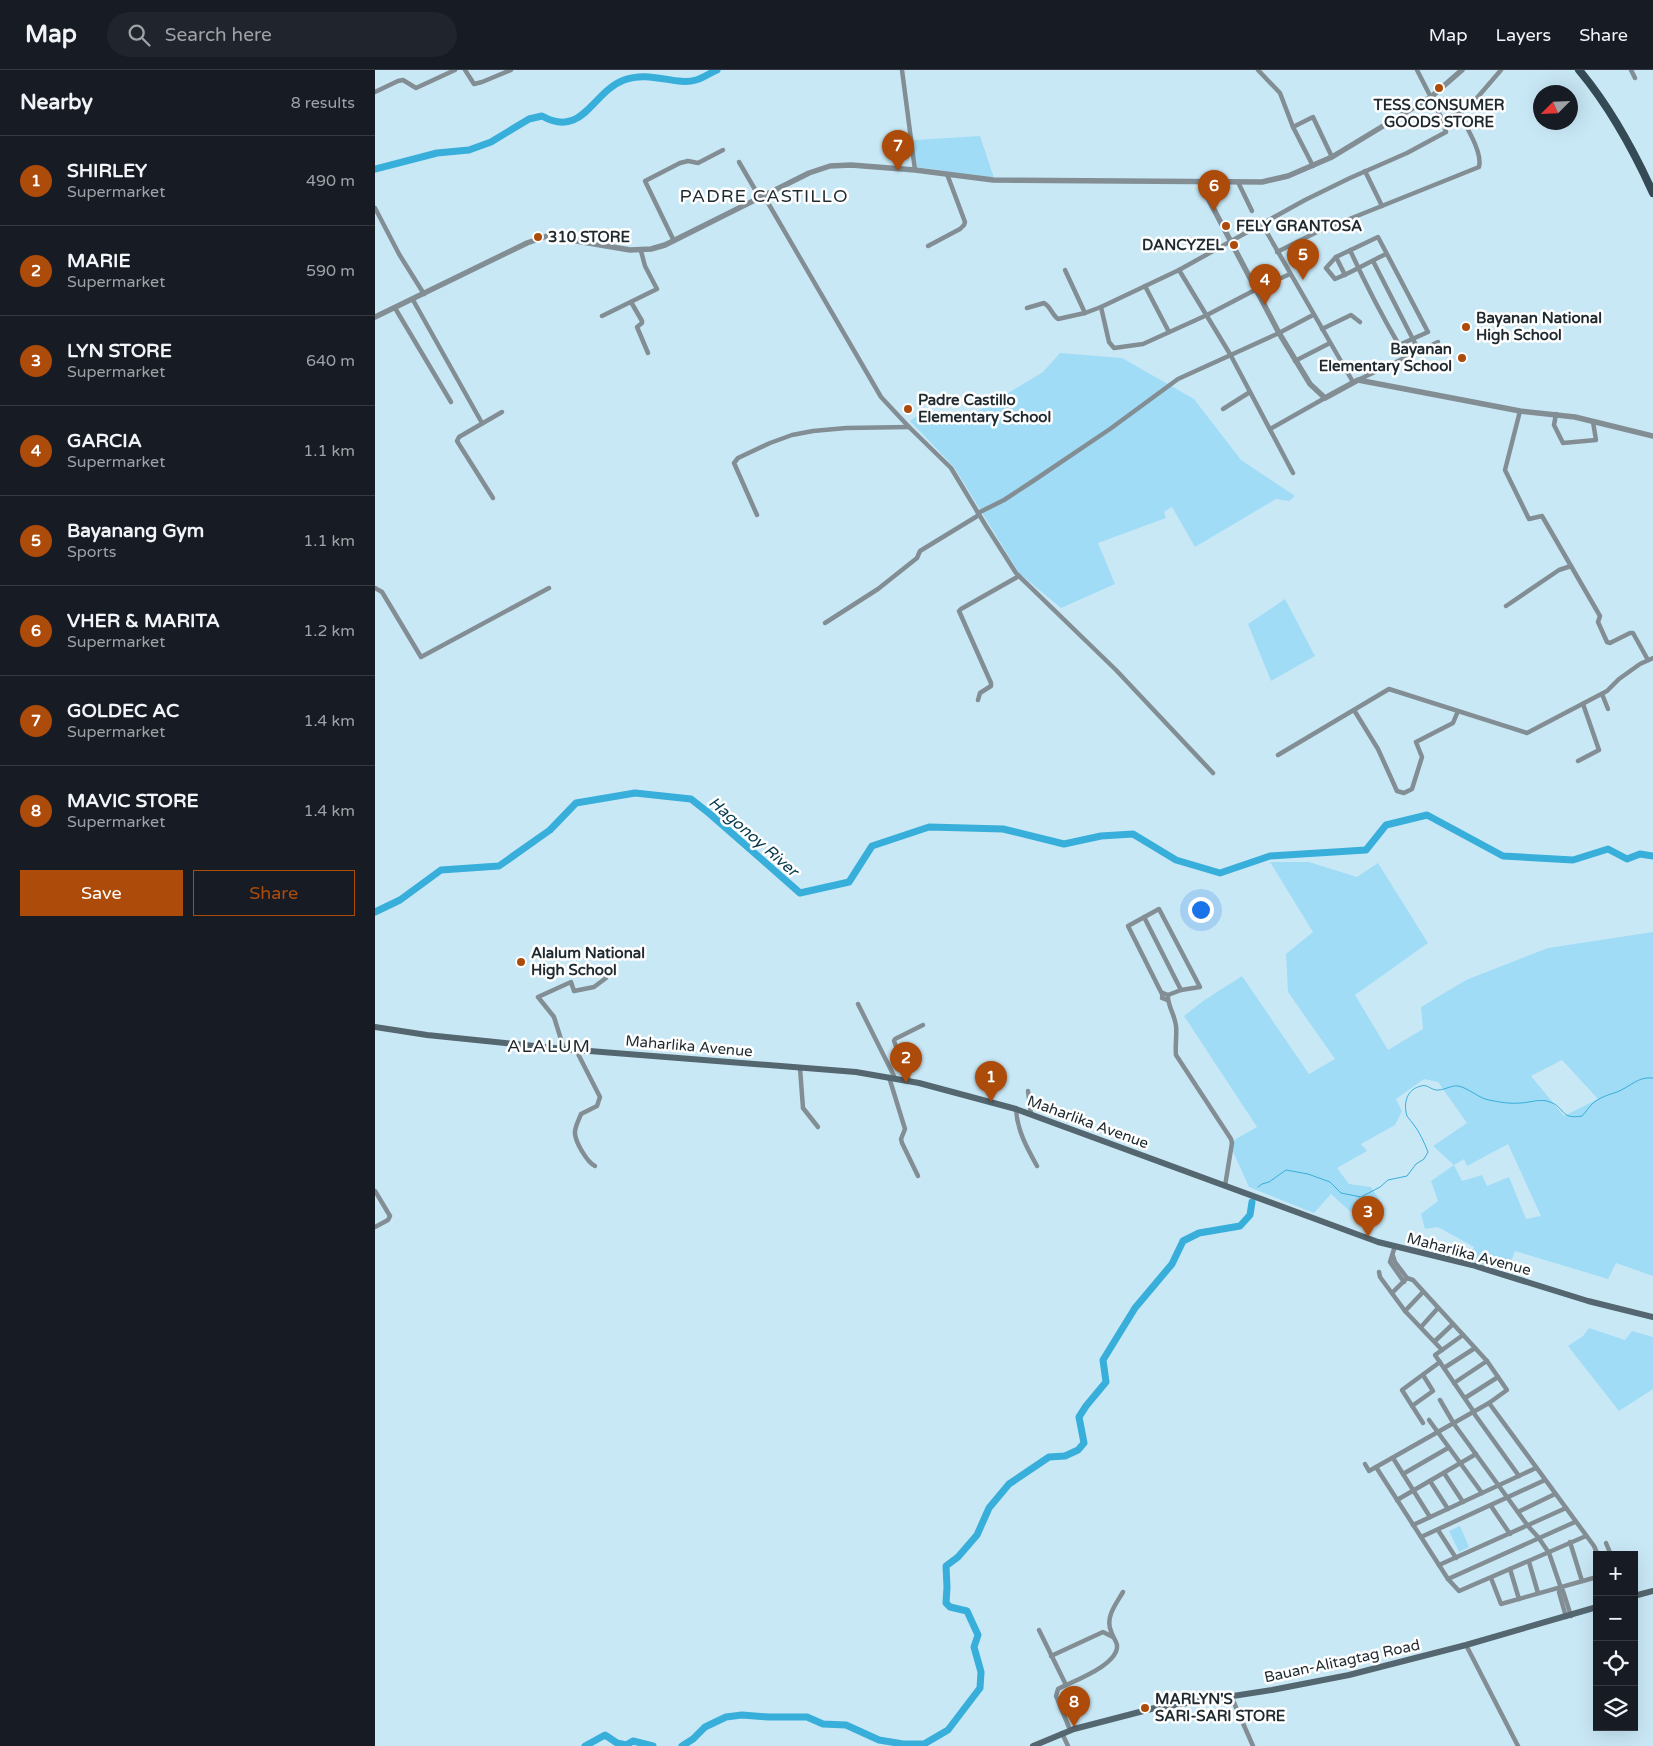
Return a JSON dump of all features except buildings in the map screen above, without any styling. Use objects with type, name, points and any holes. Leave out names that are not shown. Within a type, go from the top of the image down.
[{"type":"main road","points":[[1579,70],[1599,95],[1622,131],[1653,193]]},
{"type":"main road","name":"Maharlika Avenue","points":[[375,1027],[427,1035],[564,1049],[856,1072],[909,1081],[1031,1114],[1378,1242],[1472,1265],[1588,1301],[1653,1317]]},
{"type":"main road","points":[[1638,1595],[1653,1590]]},
{"type":"main road","name":"Bauan-Alitagtag Road","points":[[1033,1746],[1070,1730],[1155,1708],[1349,1675],[1466,1646],[1593,1608]]},
{"type":"street","points":[[375,92],[403,80],[416,88],[455,70]]},
{"type":"street","points":[[465,70],[474,84],[511,70]]},
{"type":"street","points":[[902,70],[915,170]]},
{"type":"street","points":[[1258,70],[1280,93],[1293,127],[1313,166]]},
{"type":"street","points":[[1027,308],[1043,303],[1048,306],[1058,319],[1085,314],[1179,270],[1305,200],[1407,153],[1446,132],[1443,119],[1417,70]]},
{"type":"street","points":[[375,317],[527,243],[547,236],[631,250],[651,249],[809,173],[829,166],[851,165],[915,170],[993,180],[1262,182],[1288,176],[1332,157],[1431,96],[1462,70]]},
{"type":"street","points":[[1443,119],[1459,113],[1474,102],[1501,70]]},
{"type":"street","points":[[1631,70],[1635,78]]},
{"type":"street","points":[[1277,252],[1317,232],[1479,167],[1481,161],[1479,154],[1459,113]]},
{"type":"street","points":[[1293,127],[1313,117],[1332,157]]},
{"type":"street","points":[[673,240],[645,181],[680,163],[688,161],[698,163],[723,150]]},
{"type":"street","points":[[739,162],[762,197],[881,397],[951,468],[1019,576],[1116,670],[1213,773]]},
{"type":"street","points":[[1365,171],[1382,206]]},
{"type":"street","points":[[928,246],[964,225],[965,222],[947,174]]},
{"type":"street","points":[[1238,182],[1252,211]]},
{"type":"street","points":[[1200,183],[1255,290],[1295,361],[1310,384],[1325,398]]},
{"type":"street","points":[[375,208],[399,254],[424,294]]},
{"type":"street","points":[[1262,224],[1313,315],[1355,381],[1520,411],[1556,414],[1653,436]]},
{"type":"street","points":[[1350,250],[1358,268],[1399,345],[1428,332],[1377,237],[1336,256],[1325,268],[1335,279],[1345,275],[1358,268],[1386,254]]},
{"type":"street","points":[[602,316],[657,289],[645,266],[641,251]]},
{"type":"street","points":[[1336,256],[1345,275]]},
{"type":"street","points":[[1373,261],[1419,351]]},
{"type":"street","points":[[1065,270],[1085,314]]},
{"type":"street","points":[[1179,270],[1231,354],[1293,473]]},
{"type":"street","points":[[1101,307],[1109,342],[1114,348],[1143,344],[1290,274]]},
{"type":"street","points":[[1145,286],[1162,315],[1169,332]]},
{"type":"street","points":[[413,300],[483,423]]},
{"type":"street","points":[[631,302],[642,321],[637,328],[649,353]]},
{"type":"street","points":[[395,308],[451,402]]},
{"type":"street","points":[[825,623],[878,589],[917,558],[920,551],[1033,482],[1178,379],[1279,333],[1313,315]]},
{"type":"street","points":[[1322,329],[1351,315],[1360,322]]},
{"type":"street","points":[[1270,430],[1355,381],[1438,342]]},
{"type":"street","points":[[1295,361],[1330,343]]},
{"type":"street","points":[[1223,409],[1251,392]]},
{"type":"street","points":[[1278,755],[1389,689],[1527,733],[1607,691],[1619,679],[1640,664],[1651,659],[1631,633],[1610,643],[1607,642],[1598,622],[1600,616],[1542,516],[1529,519],[1505,470],[1520,411]]},
{"type":"street","points":[[493,498],[457,441],[459,437],[502,412]]},
{"type":"street","points":[[1556,414],[1554,425],[1563,443],[1596,440],[1593,422]]},
{"type":"street","points":[[757,514],[734,463],[738,458],[791,435],[813,431],[846,428],[909,427]]},
{"type":"street","points":[[1506,606],[1559,570],[1571,566]]},
{"type":"street","points":[[978,700],[980,694],[991,686],[991,683],[959,611],[1019,576]]},
{"type":"street","points":[[375,588],[382,592],[421,657],[549,588]]},
{"type":"street","points":[[1601,694],[1608,709]]},
{"type":"street","points":[[1578,760],[1599,750],[1583,704]]},
{"type":"street","points":[[1354,710],[1378,749],[1397,791],[1403,793],[1412,790],[1422,757],[1416,742],[1453,722],[1457,711]]},
{"type":"street","points":[[1168,997],[1181,990],[1200,987],[1160,910],[1127,926],[1162,994],[1165,993],[1168,997],[1176,1028],[1174,1044],[1176,1055],[1231,1139],[1225,1186]]},
{"type":"street","points":[[1144,917],[1181,990]]},
{"type":"street","points":[[564,1049],[554,1017],[538,998],[571,982],[575,991],[594,987],[606,978],[603,968]]},
{"type":"street","points":[[858,1004],[892,1078],[905,1129],[901,1139],[902,1143],[918,1176]]},
{"type":"street","points":[[909,1081],[894,1041],[923,1025]]},
{"type":"street","points":[[576,1050],[600,1097],[597,1106],[581,1114],[575,1133],[584,1155],[590,1164],[595,1166]]},
{"type":"street","points":[[800,1068],[803,1108],[818,1127]]},
{"type":"street","points":[[1028,1090],[1031,1114]]},
{"type":"street","points":[[1016,1109],[1016,1120],[1024,1142],[1037,1166]]},
{"type":"street","points":[[375,1191],[390,1216],[388,1220],[375,1227]]},
{"type":"street","points":[[1395,1246],[1393,1256],[1395,1263],[1406,1280]]},
{"type":"street","points":[[1379,1272],[1379,1277],[1405,1311],[1442,1350]]},
{"type":"street","points":[[1365,1464],[1369,1471],[1454,1424],[1507,1390],[1487,1361],[1413,1280],[1406,1280],[1392,1293]]},
{"type":"street","points":[[1405,1311],[1423,1292]]},
{"type":"street","points":[[1421,1327],[1438,1308]]},
{"type":"street","points":[[1435,1341],[1453,1324]]},
{"type":"street","points":[[1463,1335],[1435,1355],[1519,1476]]},
{"type":"street","points":[[1444,1368],[1475,1348]]},
{"type":"street","points":[[1454,1383],[1487,1361]]},
{"type":"street","points":[[1440,1362],[1402,1390],[1482,1493]]},
{"type":"street","points":[[1413,1406],[1433,1391],[1423,1375]]},
{"type":"street","points":[[1465,1398],[1498,1377]]},
{"type":"street","points":[[1440,1400],[1454,1424],[1549,1552],[1561,1588],[1559,1592],[1569,1616]]},
{"type":"street","points":[[1489,1403],[1595,1551]]},
{"type":"street","points":[[1403,1474],[1448,1448]]},
{"type":"street","points":[[1397,1500],[1476,1454]]},
{"type":"street","points":[[1393,1458],[1431,1517]]},
{"type":"street","points":[[1376,1467],[1448,1579],[1459,1591],[1586,1536]]},
{"type":"street","points":[[1413,1525],[1536,1468]]},
{"type":"street","points":[[1444,1473],[1463,1502]]},
{"type":"street","points":[[1421,1537],[1508,1499],[1545,1480]]},
{"type":"street","points":[[1429,1481],[1448,1509]]},
{"type":"street","points":[[1518,1512],[1555,1494]]},
{"type":"street","points":[[1491,1506],[1510,1534]]},
{"type":"street","points":[[1439,1565],[1565,1508]]},
{"type":"street","points":[[1448,1579],[1575,1522]]},
{"type":"street","points":[[1438,1530],[1456,1558]]},
{"type":"street","points":[[1570,1542],[1582,1581]]},
{"type":"street","points":[[1606,1544],[1609,1551]]},
{"type":"street","points":[[1529,1562],[1538,1593]]},
{"type":"street","points":[[1511,1570],[1519,1599]]},
{"type":"street","points":[[1491,1578],[1501,1604],[1593,1578]]},
{"type":"street","points":[[1070,1730],[1056,1696],[1058,1689],[1108,1664],[1114,1656],[1117,1650],[1117,1642],[1113,1637],[1109,1623],[1110,1616],[1123,1592]]},
{"type":"street","points":[[1039,1630],[1066,1685]]},
{"type":"street","points":[[1051,1656],[1103,1632],[1113,1637]]},
{"type":"street","points":[[1466,1646],[1518,1746]]},
{"type":"street","points":[[1231,1696],[1253,1746]]},
{"type":"street","points":[[1062,1733],[1067,1746]]},
{"type":"shaded area","points":[[980,136],[994,178],[917,167],[914,140]]},
{"type":"shaded area","points":[[1060,353],[1122,358],[1194,399],[1241,460],[1295,496],[1289,501],[1276,499],[1195,547],[1172,507],[1164,512],[1166,518],[1098,543],[1115,584],[1061,608],[1019,573],[954,467],[910,421],[921,413],[948,414],[957,424],[1043,372]]},
{"type":"shaded area","points":[[1285,599],[1315,656],[1271,681],[1248,624]]},
{"type":"shaded area","points":[[1270,862],[1309,862],[1357,877],[1378,863],[1428,943],[1355,995],[1388,1050],[1423,1029],[1421,1007],[1466,980],[1548,948],[1653,932],[1653,1276],[1616,1263],[1608,1279],[1515,1251],[1507,1271],[1468,1261],[1474,1247],[1438,1227],[1425,1229],[1421,1214],[1438,1201],[1431,1181],[1454,1165],[1433,1146],[1467,1123],[1438,1082],[1424,1079],[1396,1099],[1402,1111],[1395,1125],[1361,1144],[1367,1151],[1337,1168],[1349,1184],[1371,1187],[1386,1210],[1363,1205],[1353,1214],[1331,1194],[1314,1213],[1249,1187],[1229,1143],[1257,1127],[1184,1016],[1203,1001],[1242,976],[1309,1074],[1335,1059],[1288,992],[1286,954],[1313,932]],"holes":[[[1562,1060],[1598,1099],[1564,1116],[1531,1076]],[[1508,1144],[1541,1216],[1526,1219],[1509,1177],[1487,1186],[1482,1175],[1462,1181],[1454,1165],[1464,1159],[1467,1166]]]},
{"type":"shaded area","points":[[1589,1328],[1625,1340],[1632,1331],[1653,1337],[1653,1389],[1619,1411],[1568,1346],[1583,1336]]},
{"type":"shaded area","points":[[1460,1526],[1469,1547],[1459,1552],[1449,1531]]},
{"type":"waterway","points":[[375,169],[437,153],[469,150],[491,142],[529,119],[542,116],[556,122],[568,122],[578,118],[613,86],[634,77],[688,81],[699,79],[717,70]]},
{"type":"waterway","name":"Hagonoy River","points":[[375,912],[400,900],[441,870],[499,866],[550,830],[576,803],[635,793],[691,799],[800,893],[849,882],[872,846],[929,827],[1003,829],[1064,844],[1101,836],[1133,834],[1176,860],[1220,873],[1270,856],[1366,850],[1386,825],[1427,815],[1503,856],[1573,860],[1608,849],[1627,859],[1640,854],[1653,856]]},
{"type":"waterway","points":[[1258,1187],[1286,1170],[1308,1174],[1330,1182],[1341,1193],[1361,1197],[1380,1187],[1388,1180],[1407,1176],[1416,1164],[1424,1159],[1428,1152],[1406,1111],[1409,1093],[1421,1086],[1439,1090],[1458,1086],[1485,1099],[1505,1103],[1546,1101],[1555,1104],[1566,1115],[1575,1117],[1582,1116],[1592,1104],[1601,1098],[1622,1090],[1638,1080],[1653,1078]]},
{"type":"waterway","points":[[682,1746],[693,1739],[705,1727],[726,1717],[742,1715],[807,1717],[823,1724],[846,1725],[879,1740],[903,1744],[924,1744],[948,1730],[980,1688],[981,1672],[974,1647],[978,1635],[967,1611],[950,1607],[946,1603],[946,1566],[958,1557],[977,1535],[989,1508],[1009,1484],[1049,1457],[1065,1456],[1078,1450],[1084,1443],[1079,1417],[1106,1382],[1103,1360],[1135,1308],[1172,1264],[1183,1241],[1199,1233],[1240,1226],[1250,1215],[1252,1202]]},
{"type":"waterway","points":[[585,1746],[605,1735],[617,1743],[626,1745],[633,1741],[653,1746]]},
{"type":"place","name":"TESS CONSUMER GOODS STORE","points":[[1439,88]]},
{"type":"place","name":"GOLDEC AC","points":[[898,171]]},
{"type":"place","name":"VHER & MARITA","points":[[1214,211]]},
{"type":"place","name":"FELY GRANTOSA","points":[[1226,226]]},
{"type":"place","name":"310 STORE","points":[[538,237]]},
{"type":"place","name":"DANCYZEL","points":[[1234,245]]},
{"type":"place","name":"Bayanang Gym","points":[[1303,280]]},
{"type":"place","name":"GARCIA","points":[[1265,305]]},
{"type":"place","name":"Bayanan National High School","points":[[1466,327]]},
{"type":"place","name":"Bayanan Elementary School","points":[[1462,358]]},
{"type":"place","name":"Padre Castillo Elementary School","points":[[908,409]]},
{"type":"place","name":"Alalum National High School","points":[[521,962]]},
{"type":"place","name":"MARIE","points":[[906,1083]]},
{"type":"place","name":"SHIRLEY","points":[[991,1102]]},
{"type":"place","name":"LYN STORE","points":[[1368,1237]]},
{"type":"place","name":"MARLYN'S SARI-SARI STORE","points":[[1145,1708]]},
{"type":"place","name":"MAVIC STORE","points":[[1074,1727]]},
{"type":"district","name":"PADRE CASTILLO","points":[[764,196]]},
{"type":"district","name":"ALALUM","points":[[549,1046]]}]
